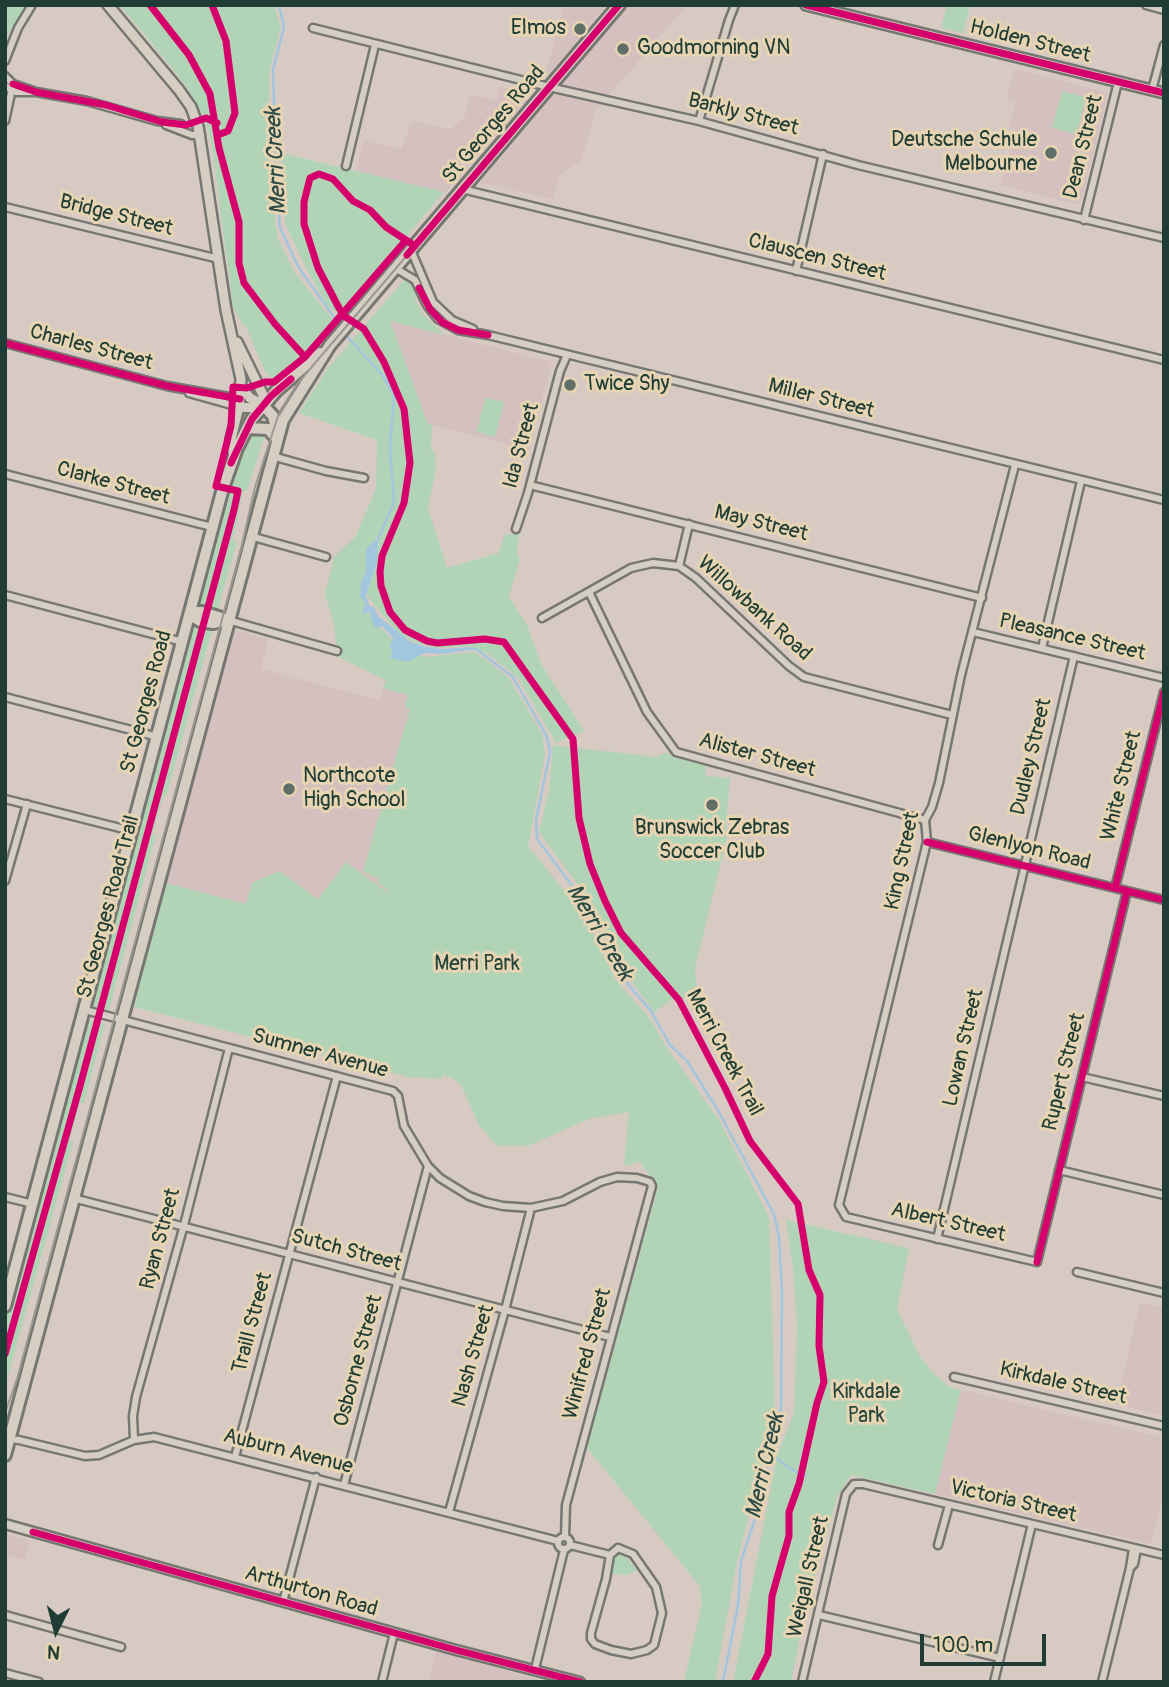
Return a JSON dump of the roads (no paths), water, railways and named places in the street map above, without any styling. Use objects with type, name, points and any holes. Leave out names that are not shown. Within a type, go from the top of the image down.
[{"type":"highway","name":"St Georges Road","points":[[5,1455],[276,438],[286,412],[330,345],[619,5]]},
{"type":"highway","name":"St Georges Road","points":[[5,1306],[212,527],[234,457],[247,428],[263,405],[330,345]]},
{"type":"highway","points":[[263,405],[273,407],[297,395]]},
{"type":"highway","points":[[263,405],[273,416],[277,429],[276,438]]},
{"type":"highway","points":[[247,428],[268,429],[276,438]]},
{"type":"highway","points":[[190,613],[206,612],[228,621]]},
{"type":"main road","points":[[108,5],[185,97],[201,135],[241,387],[231,439],[234,457]]},
{"type":"main road","name":"Holden Street","points":[[806,5],[1164,93]]},
{"type":"main road","points":[[232,330],[263,396],[263,405],[250,398],[241,387]]},
{"type":"main road","name":"Charles Street","points":[[239,403],[263,405]]},
{"type":"street","points":[[5,61],[18,28],[32,5]]},
{"type":"street","points":[[729,5],[729,20]]},
{"type":"street","points":[[699,121],[735,5]]},
{"type":"street","points":[[1146,5],[1164,10]]},
{"type":"street","name":"Barkly Street","points":[[313,28],[699,121],[871,168],[1164,238]]},
{"type":"street","points":[[346,166],[375,45]]},
{"type":"street","points":[[1152,90],[1164,45]]},
{"type":"street","points":[[5,76],[10,87],[5,121]]},
{"type":"street","name":"Dean Street","points":[[1084,220],[1118,82]]},
{"type":"street","points":[[10,87],[106,105],[190,134],[201,135]]},
{"type":"street","points":[[157,121],[181,124]]},
{"type":"street","points":[[796,271],[823,154]]},
{"type":"street","name":"Clauscen Street","points":[[463,189],[1164,360]]},
{"type":"street","name":"Bridge Street","points":[[5,207],[219,260]]},
{"type":"street","name":"Miller Street","points":[[411,250],[427,292],[439,310],[456,323],[488,335]]},
{"type":"street","name":"Miller Street","points":[[396,268],[415,280],[430,309],[442,322],[457,330],[488,335],[1164,502]]},
{"type":"street","name":"Charles Street","points":[[5,343],[239,403]]},
{"type":"street","name":"Ida Street","points":[[516,529],[564,354]]},
{"type":"street","points":[[272,456],[364,478]]},
{"type":"street","name":"King Street","points":[[851,1219],[846,1217],[839,1205],[927,842],[925,820],[939,783],[952,715],[1015,465]]},
{"type":"street","name":"Clarke Street","points":[[5,474],[212,527]]},
{"type":"street","points":[[1042,648],[1081,481]]},
{"type":"street","name":"May Street","points":[[530,485],[982,598]]},
{"type":"street","points":[[679,566],[689,524]]},
{"type":"street","points":[[250,536],[326,556]]},
{"type":"street","name":"Willowbank Road","points":[[542,618],[631,568],[653,563],[679,566],[696,578],[804,677],[952,715]]},
{"type":"street","name":"Alister Street","points":[[589,592],[647,712],[677,752],[925,820]]},
{"type":"street","points":[[5,595],[183,642]]},
{"type":"street","points":[[228,621],[337,651]]},
{"type":"street","name":"Pleasance Street","points":[[973,632],[1164,678]]},
{"type":"street","name":"Dudley Street","points":[[1025,866],[1074,656]]},
{"type":"street","name":"White Street","points":[[1115,888],[1164,692]]},
{"type":"street","points":[[5,697],[158,737]]},
{"type":"street","points":[[5,799],[132,831]]},
{"type":"street","points":[[5,881],[27,804]]},
{"type":"street","name":"Glenlyon Road","points":[[927,842],[1164,900]]},
{"type":"street","name":"Lowan Street","points":[[937,1239],[1025,866]]},
{"type":"street","name":"Rupert Street","points":[[1037,1262],[1127,891]]},
{"type":"street","name":"Sumner Avenue","points":[[85,1010],[396,1093],[404,1125],[428,1166],[440,1178],[469,1196],[503,1206],[531,1208],[563,1201],[600,1182],[617,1177],[650,1182]]},
{"type":"street","name":"Ryan Street","points":[[134,1440],[133,1416],[136,1397],[229,1048]]},
{"type":"street","name":"Traill Street","points":[[235,1457],[337,1076]]},
{"type":"street","points":[[1082,1077],[1164,1096]]},
{"type":"street","name":"Osborne Street","points":[[344,1485],[428,1166]]},
{"type":"street","points":[[1059,1170],[1164,1195]]},
{"type":"street","name":"Winifred Street","points":[[561,1539],[566,1505],[652,1186],[650,1182]]},
{"type":"street","points":[[5,1197],[33,1204]]},
{"type":"street","name":"Sutch Street","points":[[73,1198],[610,1337]]},
{"type":"street","name":"Nash Street","points":[[449,1512],[531,1208]]},
{"type":"street","name":"Albert Street","points":[[851,1219],[1037,1262]]},
{"type":"street","points":[[1077,1272],[1164,1293]]},
{"type":"street","name":"Kirkdale Street","points":[[954,1377],[1164,1426]]},
{"type":"street","name":"Auburn Avenue","points":[[9,1439],[85,1456],[99,1455],[134,1440],[154,1437],[561,1539]]},
{"type":"street","points":[[283,1602],[316,1478]]},
{"type":"street","name":"Victoria Street","points":[[854,1484],[1164,1555]]},
{"type":"street","name":"Weigall Street","points":[[802,1682],[846,1494],[854,1484]]},
{"type":"street","points":[[938,1545],[949,1505]]},
{"type":"street","name":"Arthurton Road","points":[[5,1524],[580,1682]]},
{"type":"street","points":[[994,1682],[1032,1524]]},
{"type":"street","points":[[535,1669],[567,1548],[570,1541],[561,1539],[558,1546],[567,1548],[610,1555]]},
{"type":"street","points":[[618,1548],[633,1554],[656,1587],[662,1613],[654,1645],[647,1650],[631,1654],[611,1650],[595,1644],[591,1639],[610,1555],[618,1548]]},
{"type":"street","points":[[1102,1682],[1135,1549]]},
{"type":"street","points":[[5,1615],[121,1647]]},
{"type":"street","points":[[819,1615],[1000,1658]]},
{"type":"street","points":[[382,1682],[394,1633]]},
{"type":"street","points":[[5,1673],[39,1682]]},
{"type":"water","points":[[378,538],[377,561],[366,596],[370,607],[374,607],[378,616],[411,642],[442,649],[476,649],[443,654],[425,653],[407,662],[390,658],[393,653],[390,647],[393,638],[382,626],[376,628],[373,625],[370,612],[364,613],[363,617],[366,603],[360,597],[361,582],[366,572],[366,549]]},
{"type":"waterway","name":"Merri Creek","points":[[279,5],[284,27],[273,70],[280,228],[299,268],[341,327]]},
{"type":"waterway","name":"Merri Creek","points":[[344,333],[383,376],[394,395],[390,448],[394,503],[378,539]]},
{"type":"waterway","name":"Merri Creek","points":[[472,649],[476,649],[513,677],[547,737],[550,752],[536,820],[537,839],[591,911],[608,954],[627,983],[651,1011],[670,1045],[687,1061],[716,1107],[774,1214],[779,1237],[782,1293],[781,1409],[772,1438],[764,1492],[741,1561],[738,1605],[723,1682]]},
{"type":"waterway","points":[[770,1453],[799,1474],[806,1475]]},
{"type":"tram line","points":[[5,1413],[17,1379],[241,549],[255,487],[278,416],[298,383],[621,5]]},
{"type":"place","name":"Elmos","points":[[580,29]]},
{"type":"place","name":"Goodmorning VN","points":[[623,49]]},
{"type":"place","name":"Deutsche Schule Melbourne","points":[[1051,153]]},
{"type":"place","name":"Twice Shy","points":[[570,385]]},
{"type":"place","name":"Northcote High School","points":[[289,789]]},
{"type":"place","name":"Brunswick Zebras Soccer Club","points":[[712,805]]},
{"type":"park label","name":"Merri Park","points":[[477,965]]},
{"type":"park label","name":"Kirkdale Park","points":[[866,1405]]}]
